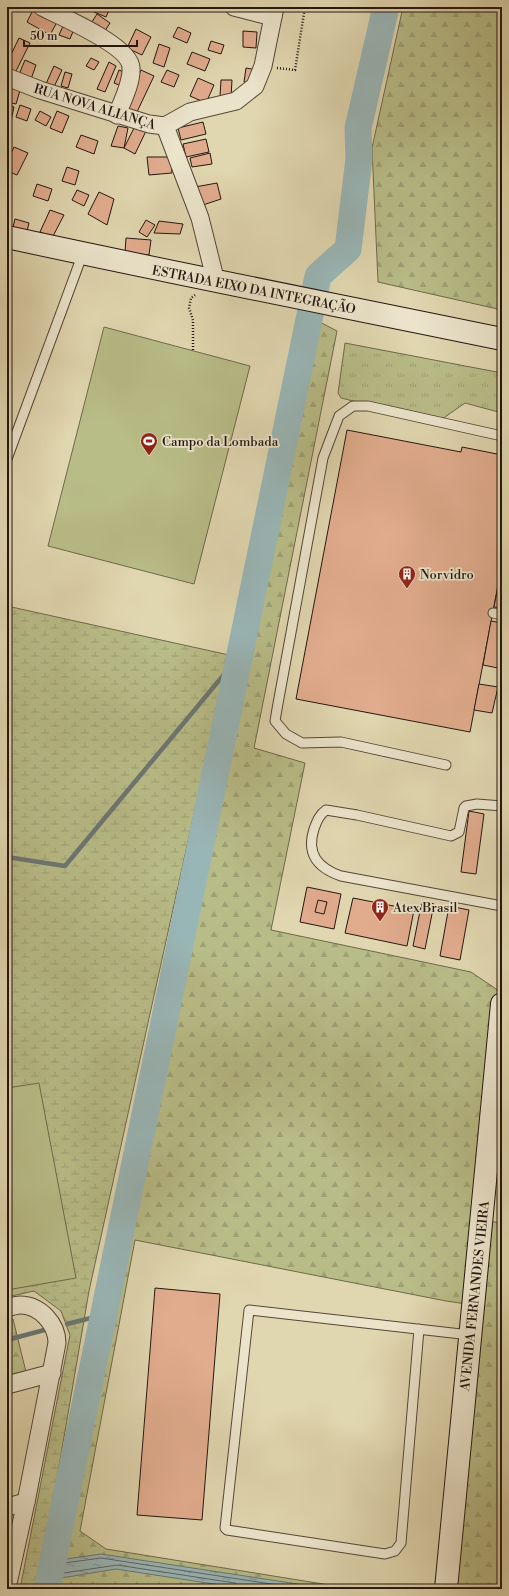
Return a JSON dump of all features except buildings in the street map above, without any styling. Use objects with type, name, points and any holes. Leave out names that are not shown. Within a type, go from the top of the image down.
[{"type":"main road","name":"ESTRADA EIXO DA INTEGRAÇÃO","points":[[7,237],[216,282],[294,296],[502,339]]},
{"type":"main road","name":"AVENIDA FERNANDES VIEIRA","points":[[446,1589],[470,1334],[495,1151],[502,1004]]},
{"type":"street","points":[[42,7],[98,36],[120,50],[130,60],[132,68],[129,81],[117,114]]},
{"type":"street","points":[[165,126],[190,112],[236,101],[255,86],[263,66],[274,12],[234,7]]},
{"type":"street","name":"RUA NOVA ALIANÇA","points":[[7,77],[149,124],[165,126],[200,218],[216,282]]},
{"type":"street","points":[[7,1308],[20,1305],[30,1307],[44,1315],[56,1329],[57,1335],[52,1373],[7,1588]]},
{"type":"street","points":[[7,1385],[52,1373]]},
{"type":"street","points":[[7,1507],[26,1502]]},
{"type":"lane","points":[[7,459],[83,253]]},
{"type":"lane","points":[[446,765],[341,742],[302,743],[286,734],[275,721],[277,709],[323,458],[339,416],[353,406],[368,406],[502,436]]},
{"type":"lane","points":[[502,806],[477,804],[466,806],[464,808],[459,832],[451,836],[357,815],[326,810],[321,814],[317,822],[312,839],[312,850],[321,866],[328,871],[341,876],[502,906]]},
{"type":"lane","points":[[419,1329],[401,1543],[395,1551],[385,1554],[227,1530],[225,1528],[249,1310],[470,1334]]},
{"type":"path","points":[[296,70],[305,7]]},
{"type":"path","points":[[193,350],[193,320],[189,308],[191,298],[216,282]]},
{"type":"green space","points":[[403,7],[502,7],[502,310],[378,282],[372,148]]},
{"type":"green space","points":[[310,317],[337,331],[254,748],[305,763],[271,930],[471,972],[502,993],[502,1108],[482,1220],[502,1223],[502,1589],[445,1589],[473,1305],[135,1240],[80,1531],[106,1549],[354,1589],[46,1589]]},
{"type":"green space","name":"Campo da Lombada","points":[[104,327],[250,366],[194,584],[48,546]]},
{"type":"green space","points":[[345,343],[502,373],[502,413],[465,403],[438,422],[341,398],[338,393]]},
{"type":"green space","points":[[7,606],[229,655],[89,1291],[38,1589],[20,1589],[70,1335],[61,1311],[34,1291],[7,1297]]},
{"type":"green space","points":[[39,1083],[76,1278],[7,1290],[7,1088]]},
{"type":"green space","points":[[13,1319],[26,1372],[7,1376],[7,1321]]},
{"type":"water","points":[[101,1554],[330,1589],[246,1589],[116,1569],[49,1580],[52,1561]]},
{"type":"waterway","points":[[47,1589],[318,276],[348,249],[359,159],[358,128],[386,7]]},
{"type":"waterway","points":[[7,857],[65,866],[241,654]]},
{"type":"waterway","points":[[67,1324],[103,1315]]},
{"type":"waterway","points":[[7,1340],[48,1329]]},
{"type":"place","name":"Campo da Lombada","points":[[149,456]]},
{"type":"place","name":"Norvidro","points":[[407,589]]},
{"type":"place","name":"Atex Brasil","points":[[380,922]]}]
